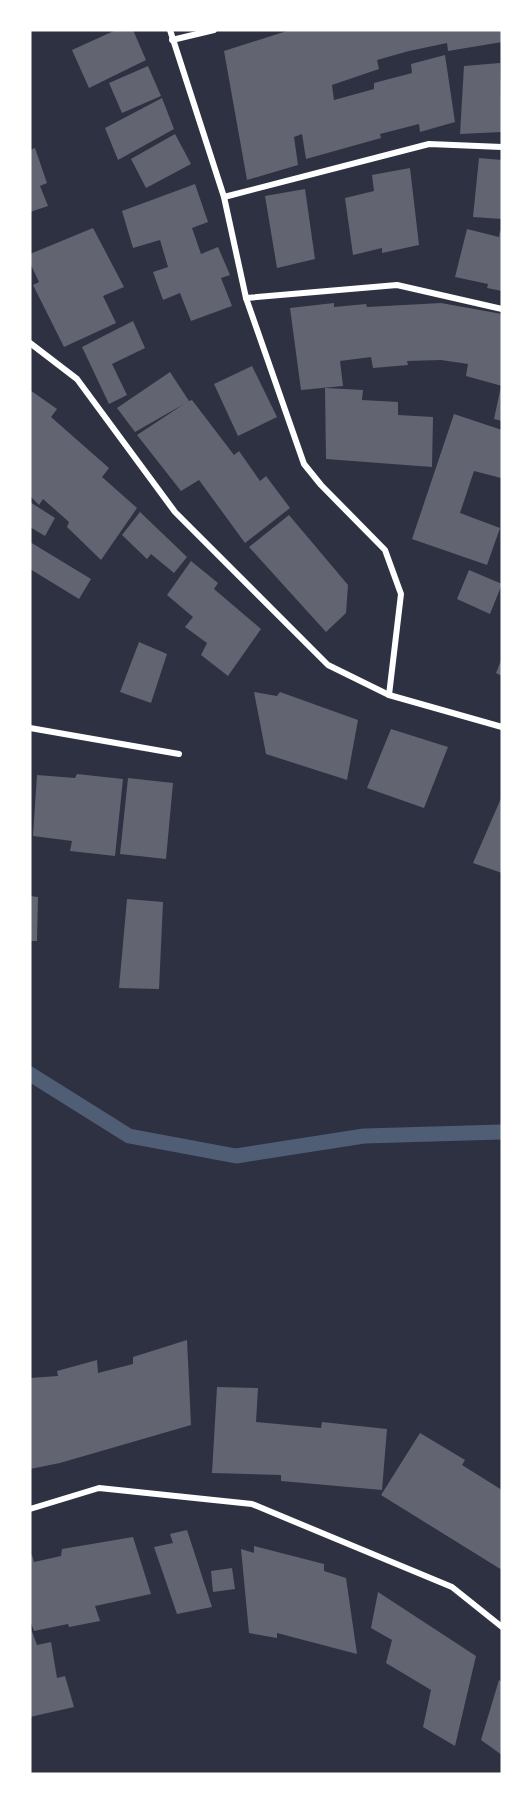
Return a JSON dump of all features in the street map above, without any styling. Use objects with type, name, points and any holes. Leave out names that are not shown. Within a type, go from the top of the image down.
[{"type":"street","points":[[170,30],[224,197],[246,298],[304,464],[321,485],[385,550],[401,594],[389,695]]},
{"type":"street","points":[[172,40],[214,30]]},
{"type":"street","points":[[224,197],[429,144],[502,147]]},
{"type":"street","points":[[246,298],[397,285],[502,309]]},
{"type":"street","points":[[30,343],[77,379],[175,512],[328,665],[389,695],[502,727]]},
{"type":"street","points":[[30,728],[179,754]]},
{"type":"street","points":[[30,1509],[99,1488],[252,1504],[452,1587],[502,1627]]},
{"type":"building","points":[[116,30],[133,30],[146,60],[89,88],[72,50]]},
{"type":"building","points":[[290,30],[502,30],[502,42],[448,51],[447,43],[409,51],[377,60],[379,69],[332,85],[334,100],[374,89],[374,83],[412,73],[411,64],[445,55],[455,122],[420,132],[419,124],[380,134],[381,138],[306,159],[302,134],[294,137],[298,165],[247,180],[224,51]]},
{"type":"building","points":[[500,63],[502,132],[460,134],[464,66]]},
{"type":"building","points":[[148,66],[161,96],[122,113],[109,83]]},
{"type":"building","points":[[162,98],[174,129],[118,160],[105,128]]},
{"type":"building","points":[[175,134],[191,164],[146,188],[131,159]]},
{"type":"building","points":[[35,148],[47,183],[40,186],[48,206],[30,212],[30,150]]},
{"type":"building","points":[[479,158],[502,160],[502,219],[473,217]]},
{"type":"building","points":[[410,168],[419,245],[382,253],[382,248],[353,255],[345,198],[374,191],[372,175]]},
{"type":"building","points":[[195,184],[208,222],[192,228],[201,254],[218,247],[230,275],[221,278],[232,306],[191,321],[180,293],[163,300],[153,272],[168,267],[160,240],[133,248],[122,211]]},
{"type":"building","points":[[305,189],[315,259],[277,268],[265,196]]},
{"type":"building","points":[[93,228],[124,287],[103,296],[116,323],[64,347],[33,285],[39,282],[30,263],[30,254]]},
{"type":"building","points":[[467,229],[499,237],[500,231],[502,232],[502,291],[487,288],[488,284],[455,277]]},
{"type":"building","points":[[334,303],[334,307],[366,304],[367,307],[441,303],[502,314],[502,386],[466,376],[468,364],[441,360],[407,361],[408,365],[373,368],[371,357],[340,361],[343,386],[301,390],[290,308]]},
{"type":"building","points":[[133,321],[145,348],[112,364],[127,395],[109,404],[82,347]]},
{"type":"building","points":[[252,366],[277,417],[238,436],[214,384]]},
{"type":"building","points":[[170,372],[189,401],[192,400],[234,455],[239,451],[260,481],[266,476],[290,508],[245,543],[199,480],[181,491],[137,435],[184,404],[135,432],[117,408]]},
{"type":"building","points":[[502,386],[502,421],[494,419]]},
{"type":"building","points":[[325,388],[363,390],[362,400],[398,402],[398,415],[433,417],[432,467],[326,459]]},
{"type":"building","points":[[30,390],[57,409],[51,417],[109,468],[102,477],[137,508],[101,560],[67,527],[69,522],[43,499],[39,505],[30,496]]},
{"type":"building","points":[[454,414],[502,430],[501,478],[474,471],[460,513],[500,528],[487,565],[412,539]]},
{"type":"building","points":[[30,502],[55,518],[45,536],[30,527]]},
{"type":"building","points":[[140,512],[187,557],[174,573],[151,554],[147,559],[122,535]]},
{"type":"building","points":[[289,515],[348,585],[346,613],[326,632],[249,547]]},
{"type":"building","points":[[30,542],[91,579],[79,599],[30,569]]},
{"type":"building","points":[[191,561],[218,583],[214,589],[261,629],[228,676],[201,655],[207,643],[185,627],[193,617],[167,595]]},
{"type":"building","points":[[469,570],[502,584],[490,614],[457,599]]},
{"type":"building","points":[[139,642],[167,654],[151,703],[120,692]]},
{"type":"building","points":[[502,658],[502,676],[496,673]]},
{"type":"building","points":[[254,692],[277,696],[280,692],[358,720],[347,780],[266,754]]},
{"type":"building","points":[[391,729],[448,747],[424,808],[367,788]]},
{"type":"building","points":[[77,774],[123,779],[115,856],[70,851],[72,841],[33,836],[37,775],[75,778]]},
{"type":"building","points":[[128,778],[173,783],[166,859],[120,854]]},
{"type":"building","points":[[502,796],[502,873],[473,863]]},
{"type":"building","points":[[30,896],[38,897],[37,941],[30,941]]},
{"type":"building","points":[[127,899],[163,902],[159,989],[119,988]]},
{"type":"building","points":[[187,1340],[191,1425],[60,1463],[30,1469],[30,1378],[58,1376],[57,1371],[97,1360],[98,1373],[133,1364],[133,1357]]},
{"type":"building","points":[[217,1387],[258,1388],[256,1422],[321,1428],[322,1422],[387,1429],[382,1490],[281,1481],[281,1475],[212,1473]]},
{"type":"building","points":[[420,1433],[465,1460],[462,1465],[502,1490],[502,1570],[381,1495]]},
{"type":"building","points":[[187,1530],[212,1607],[177,1614],[154,1547],[173,1543],[170,1534]]},
{"type":"building","points":[[133,1537],[151,1594],[95,1606],[100,1621],[69,1627],[68,1624],[34,1631],[30,1620],[30,1555],[34,1562],[61,1556],[62,1549]]},
{"type":"building","points":[[254,1546],[324,1564],[324,1571],[346,1578],[357,1654],[277,1633],[277,1638],[249,1633],[241,1549],[254,1553]]},
{"type":"building","points":[[232,1568],[235,1589],[213,1592],[211,1571]]},
{"type":"building","points":[[378,1592],[476,1656],[455,1746],[423,1727],[431,1690],[386,1663],[392,1640],[371,1628]]},
{"type":"building","points":[[30,1626],[37,1645],[51,1642],[57,1678],[65,1676],[74,1707],[30,1717]]},
{"type":"building","points":[[499,1680],[502,1682],[502,1755],[481,1740]]},
{"type":"waterway","points":[[30,1074],[129,1136],[236,1156],[364,1136],[502,1132]]}]
